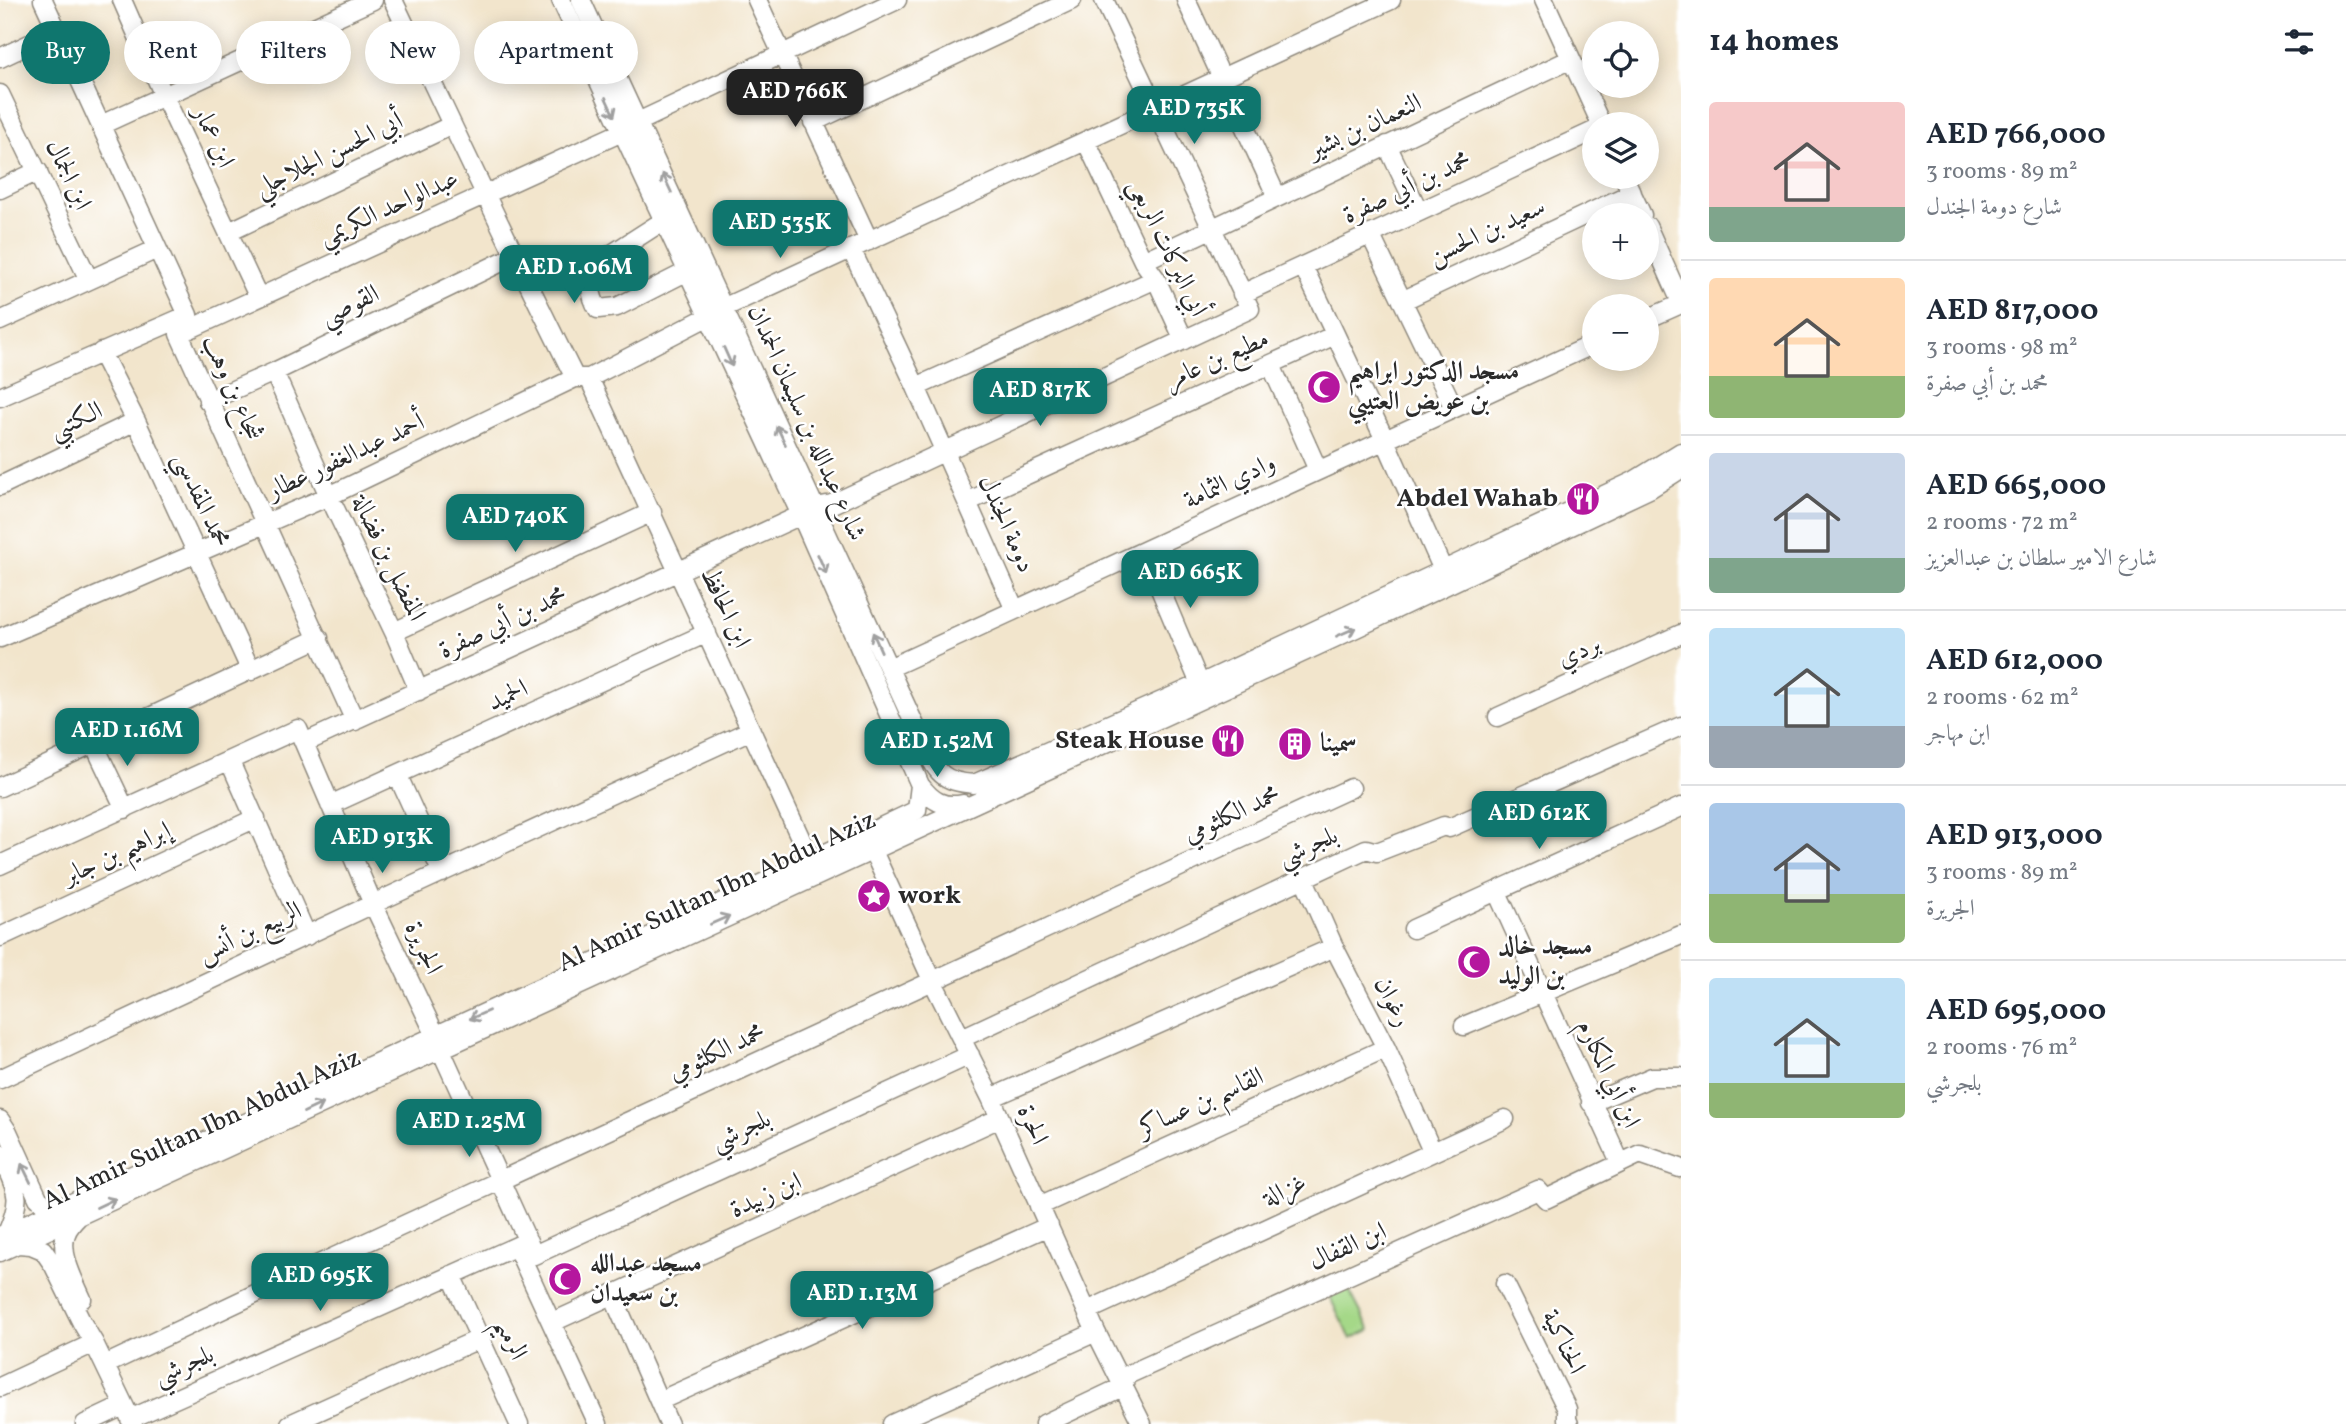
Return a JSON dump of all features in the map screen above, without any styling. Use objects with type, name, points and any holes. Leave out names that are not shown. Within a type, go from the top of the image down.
[{"type":"street","name":"شجاع بن وهب","points":[[44,0],[54,21]]},
{"type":"street","name":"ابن عمار","points":[[122,0],[258,296]]},
{"type":"street","points":[[101,125],[373,0]]},
{"type":"street","name":"ابن الحافظ","points":[[393,0],[514,256],[652,512],[811,861]]},
{"type":"street","name":"شارع عبدالله بن سليمان الحمدان","points":[[561,0],[686,272],[717,311]]},
{"type":"street","name":"شارع عبدالله بن سليمان الحمدان","points":[[581,0],[638,122],[717,311],[778,429],[808,511],[920,785]]},
{"type":"street","points":[[757,0],[869,241]]},
{"type":"street","points":[[638,122],[897,0]]},
{"type":"street","points":[[813,122],[1072,0]]},
{"type":"street","points":[[1104,0],[1246,301]]},
{"type":"street","points":[[1186,0],[1277,197]]},
{"type":"street","points":[[851,249],[1222,78],[1365,6],[1391,0]]},
{"type":"street","points":[[1544,0],[1595,112]]},
{"type":"street","points":[[0,58],[21,48]]},
{"type":"street","name":"النعمان بن بشير","points":[[1143,261],[1571,59]]},
{"type":"street","name":"شجاع بن وهب","points":[[83,84],[188,316],[179,334],[355,721]]},
{"type":"street","name":"ابن الجمال","points":[[0,94],[89,280]]},
{"type":"street","name":"أبي الحسن الجلاجلي","points":[[229,232],[452,125]]},
{"type":"street","name":"عبدالواحد الكريمي","points":[[179,334],[622,132]]},
{"type":"street","name":"محمد بن أبي صفرة","points":[[0,865],[230,762],[301,736],[355,721],[808,511],[832,504],[1184,340],[1303,266],[1582,137]]},
{"type":"street","name":"أبي البركات الربعي","points":[[1086,141],[1184,340]]},
{"type":"street","points":[[1387,145],[1419,212]]},
{"type":"street","points":[[0,189],[37,171]]},
{"type":"street","name":"سعيد بن الحسن","points":[[1402,301],[1620,189]]},
{"type":"street","points":[[663,221],[593,266],[590,286],[593,299],[598,309],[617,306],[686,272]]},
{"type":"street","points":[[1370,234],[1454,408]]},
{"type":"street","points":[[0,321],[157,249]]},
{"type":"street","name":"أحمد عبدالغفور عطار","points":[[0,638],[329,496],[851,249]]},
{"type":"street","name":"دومة الجندل","points":[[851,249],[916,387],[1015,610]]},
{"type":"street","points":[[1659,253],[1681,303],[1659,313]]},
{"type":"street","name":"القوصي","points":[[208,401],[514,256]]},
{"type":"street","points":[[1303,266],[1443,570]]},
{"type":"street","points":[[916,387],[1156,279]]},
{"type":"street","points":[[0,397],[188,316]]},
{"type":"street","name":"مطيع بن عامر","points":[[967,502],[1335,335]]},
{"type":"street","name":"وادي الثمامة","points":[[889,668],[1582,349]]},
{"type":"street","name":"محمد المقدسي","points":[[101,352],[136,421],[251,671]]},
{"type":"street","points":[[1270,365],[1318,470]]},
{"type":"street","name":"المفضل بن فضالة","points":[[274,372],[419,691]]},
{"type":"street","name":"الكتبي","points":[[0,486],[136,421]]},
{"type":"street","points":[[920,785],[922,817],[936,817],[940,801],[965,783],[1200,684],[1634,481],[1681,452]]},
{"type":"street","name":"Al Amir Sultan Ibn Abdul Aziz","points":[[438,1041],[811,861],[922,817],[993,795],[1604,511],[1651,488],[1681,469]]},
{"type":"street","name":"شارع عبدالله بن سليمان الحمدان","points":[[808,511],[889,668],[944,783],[940,801]]},
{"type":"street","points":[[394,632],[652,512]]},
{"type":"street","points":[[1144,551],[1200,684]]},
{"type":"street","name":"الحميد","points":[[330,805],[707,633]]},
{"type":"street","name":"بردي","points":[[1498,717],[1681,634]]},
{"type":"street","points":[[0,787],[318,638]]},
{"type":"street","name":"بلجرشي","points":[[962,1038],[1366,849],[1377,852],[1444,826],[1449,828],[1681,726]]},
{"type":"street","name":"الربيع بن أنس","points":[[0,1079],[751,730]]},
{"type":"street","name":"الجريرة","points":[[301,736],[373,904],[501,1182],[553,1322],[598,1424]]},
{"type":"street","points":[[94,744],[125,809]]},
{"type":"street","points":[[230,762],[307,936]]},
{"type":"street","points":[[920,785],[930,791],[937,788],[937,770]]},
{"type":"street","points":[[937,770],[949,780],[965,783]]},
{"type":"street","points":[[398,776],[442,873]]},
{"type":"street","points":[[920,785],[940,801],[959,805],[993,795]]},
{"type":"street","name":"محمد الكلثومي","points":[[105,1365],[1352,788]]},
{"type":"street","points":[[1413,929],[1681,807]]},
{"type":"street","name":"Al Amir Sultan Ibn Abdul Aziz","points":[[0,1252],[9,1238],[438,1041],[872,849],[922,817]]},
{"type":"street","name":"إبراهيم بن جابر","points":[[0,937],[256,818]]},
{"type":"street","name":"الحرة","points":[[872,849],[933,982],[991,1098],[1096,1332],[1142,1424]]},
{"type":"street","name":"رغوان","points":[[1303,877],[1334,947],[1386,1048],[1432,1152]]},
{"type":"street","name":"ابن أبي المكارم","points":[[1497,892],[1620,1162]]},
{"type":"street","points":[[1464,1026],[1681,935]]},
{"type":"street","points":[[991,1098],[1334,947]]},
{"type":"street","name":"القاسم بن عساكر","points":[[1039,1206],[1386,1048]]},
{"type":"street","name":"بلجرشي","points":[[85,1424],[129,1416],[451,1275],[526,1248],[970,1055]]},
{"type":"street","points":[[1591,1103],[1651,1077],[1681,1077]]},
{"type":"street","name":"ابن زبيدة","points":[[553,1322],[1000,1118]]},
{"type":"street","name":"غزالة","points":[[1087,1311],[1505,1119]]},
{"type":"street","points":[[0,1121],[8,1132],[38,1198],[46,1206],[72,1210],[70,1226],[65,1236],[65,1249],[87,1311],[94,1343]]},
{"type":"street","points":[[0,1154],[18,1196],[9,1238],[43,1250],[94,1343],[129,1416]]},
{"type":"street","name":"ابن القفال","points":[[1044,1424],[1125,1386],[1125,1376],[1538,1190],[1546,1199],[1640,1154],[1680,1168]]},
{"type":"street","points":[[659,1401],[1049,1226]]},
{"type":"street","name":"الرميم","points":[[451,1275],[520,1424]]},
{"type":"street","name":"الحناكية","points":[[1506,1284],[1567,1409],[1569,1424]]},
{"type":"street","points":[[612,1294],[669,1424]]},
{"type":"street","points":[[892,1424],[1096,1332]]},
{"type":"street","points":[[290,1424],[481,1338]]},
{"type":"street","points":[[0,1387],[94,1343]]},
{"type":"green space","points":[[1346,1284],[1370,1330],[1351,1339],[1327,1292]]},
{"type":"place","name":"مسجد الدكتور ابراهيم بن عويض العتيبي","points":[[1324,387]]},
{"type":"place","name":"Abdel Wahab","points":[[1583,499]]},
{"type":"place","name":"Steak House","points":[[1228,741]]},
{"type":"place","name":"سمينا","points":[[1295,744]]},
{"type":"place","name":"work","points":[[874,896]]},
{"type":"place","name":"مسجد خالد بن الوليد","points":[[1474,962]]},
{"type":"place","name":"مسجد عبدالله بن سعيدان","points":[[565,1279]]}]
